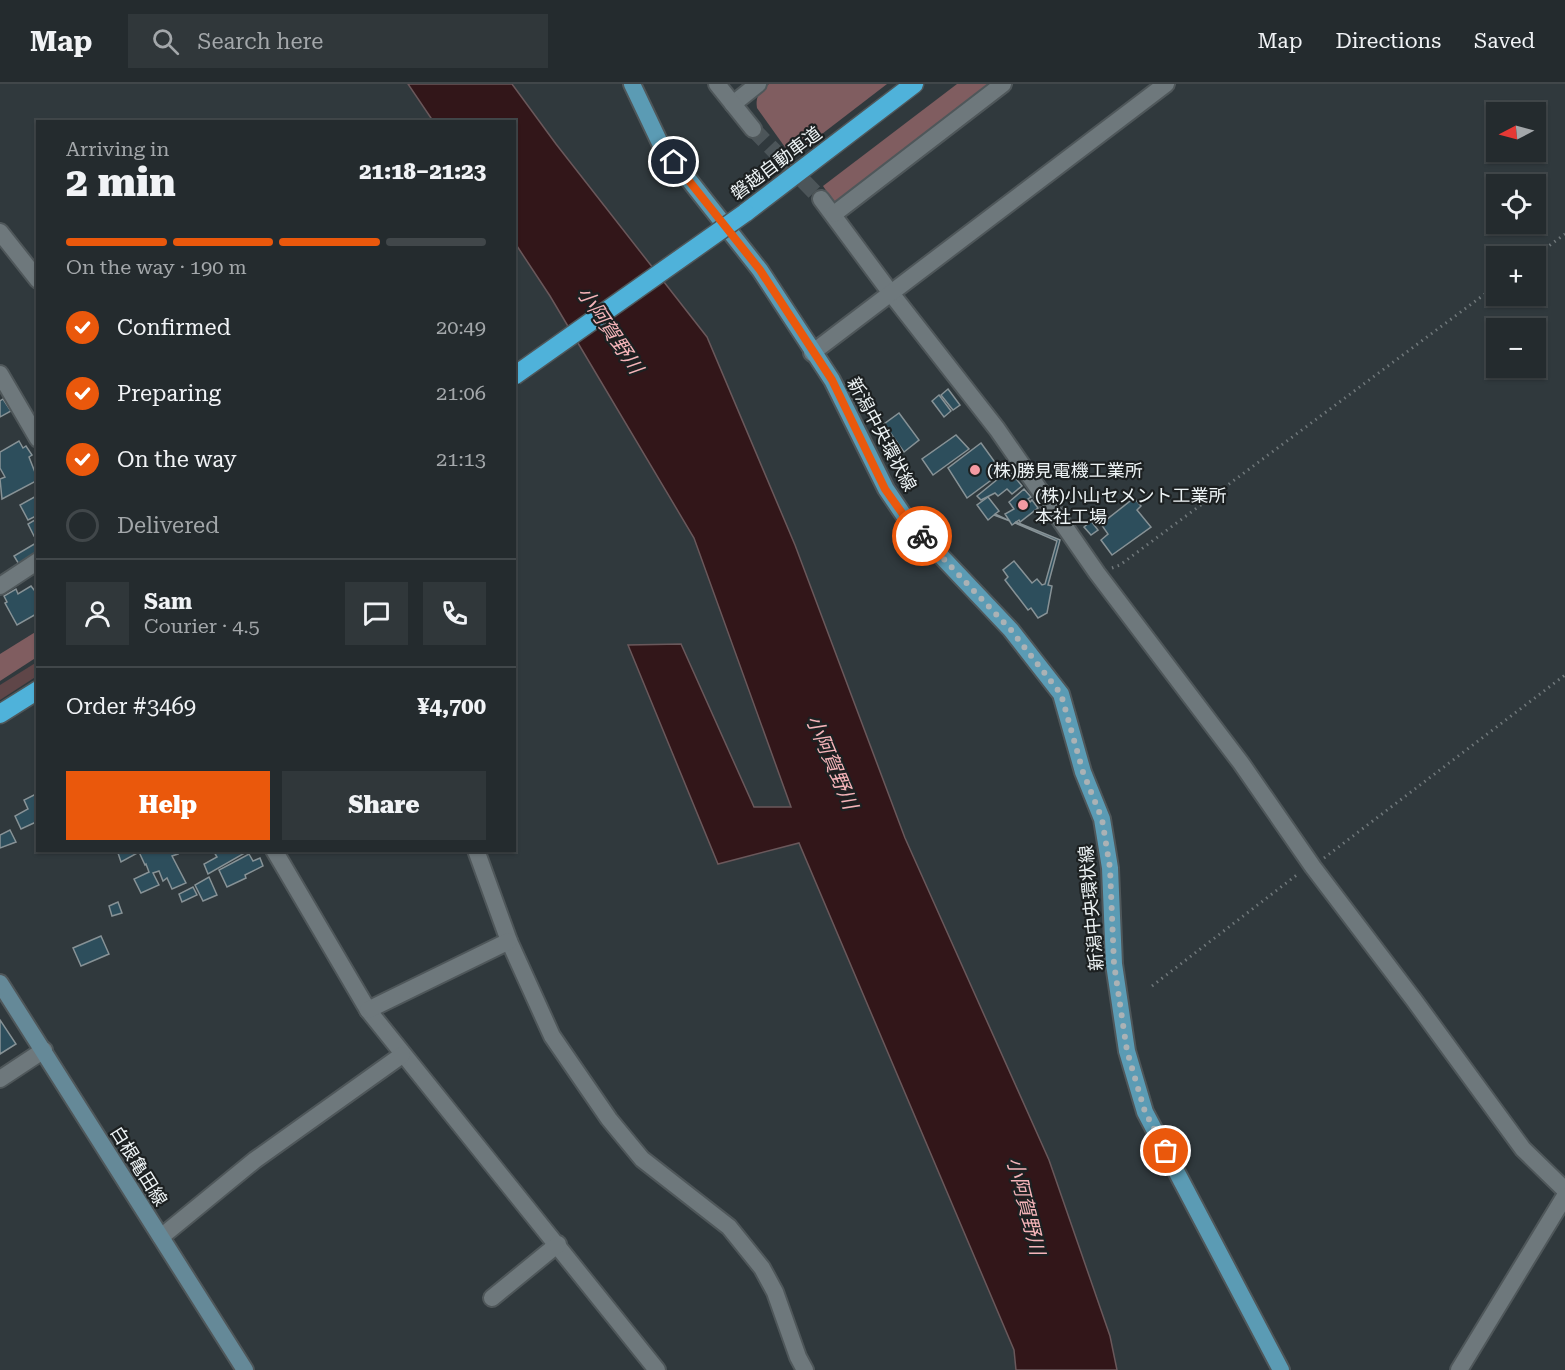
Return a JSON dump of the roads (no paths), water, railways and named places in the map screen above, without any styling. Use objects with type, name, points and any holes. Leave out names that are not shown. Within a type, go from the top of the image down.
[{"type":"highway","name":"磐越自動車道","points":[[516,375],[745,213],[914,84]]},
{"type":"highway","points":[[0,714],[36,691]]},
{"type":"main road","name":"新潟中央環状線","points":[[632,84],[660,144],[760,270],[812,353],[832,380],[885,489],[907,520],[1011,630],[1061,694],[1083,772],[1102,819],[1110,868],[1114,964],[1127,1051],[1145,1112],[1281,1370]]},
{"type":"main road","name":"白根亀田線","points":[[0,983],[245,1370]]},
{"type":"street","points":[[717,84],[753,129]]},
{"type":"street","points":[[733,104],[758,84]]},
{"type":"street","points":[[834,214],[1003,84]]},
{"type":"street","points":[[812,353],[1166,84]]},
{"type":"street","points":[[821,199],[997,429],[1097,573],[1240,763],[1313,867],[1414,999],[1523,1149],[1565,1190]]},
{"type":"street","points":[[0,232],[36,277]]},
{"type":"street","points":[[0,374],[36,436]]},
{"type":"street","points":[[0,586],[36,562]]},
{"type":"street","points":[[274,852],[368,1010],[657,1370]]},
{"type":"street","points":[[477,852],[509,941],[552,1036],[609,1119],[642,1159],[729,1227],[762,1268],[775,1292],[798,1358],[805,1370]]},
{"type":"street","points":[[368,1010],[509,941]]},
{"type":"street","points":[[0,1078],[44,1050]]},
{"type":"street","points":[[161,1237],[255,1160],[402,1055]]},
{"type":"street","points":[[1459,1370],[1565,1196]]},
{"type":"street","points":[[492,1298],[558,1244]]},
{"type":"water","name":"小阿賀野川","points":[[408,84],[512,84],[707,337],[795,545],[905,838],[1049,1160],[1110,1336],[1117,1370],[1016,1370],[1014,1350],[799,843],[718,864],[628,645],[681,644],[754,807],[791,807],[694,538],[550,296],[516,245],[516,120],[432,120]]},
{"type":"tunnel","points":[[753,129],[821,199]]},
{"type":"place","name":"(株)勝見電機工業所","points":[[975,470]]},
{"type":"place","name":"(株)小山セメント工業所 本社工場","points":[[1023,505]]}]
